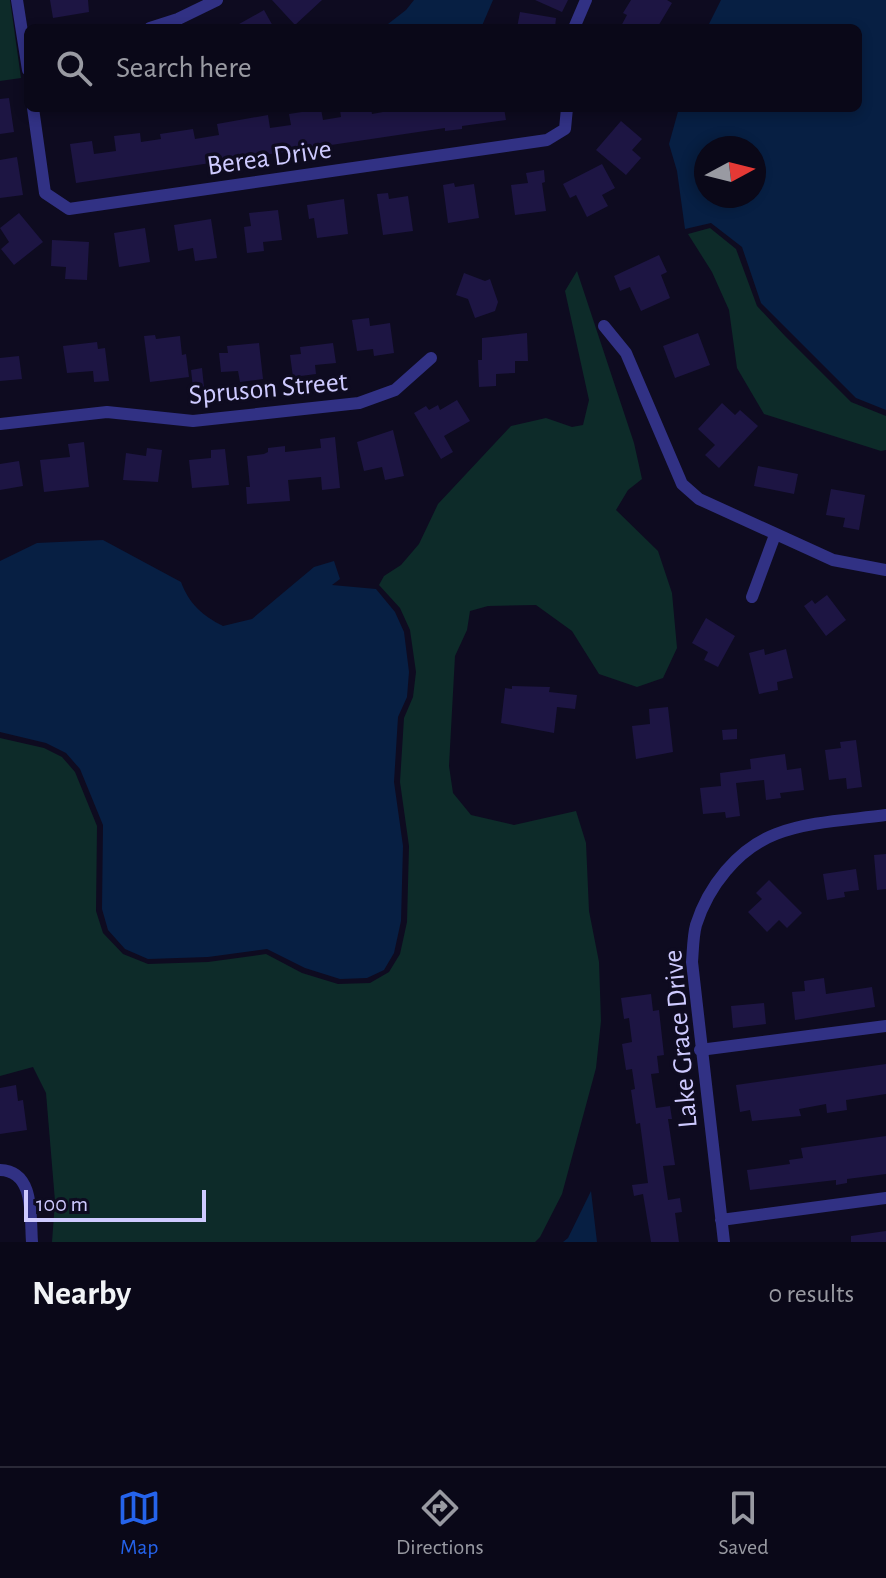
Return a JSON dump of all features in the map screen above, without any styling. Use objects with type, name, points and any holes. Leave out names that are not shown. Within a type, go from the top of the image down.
[{"type":"street","points":[[17,0],[24,37]]},
{"type":"street","points":[[162,24],[217,0]]},
{"type":"street","points":[[576,24],[586,0]]},
{"type":"street","name":"Berea Drive","points":[[34,112],[45,193],[69,209],[547,140],[565,129],[567,112]]},
{"type":"street","points":[[604,326],[626,353],[682,484],[699,499],[833,560],[886,570]]},
{"type":"street","name":"Spruson Street","points":[[0,424],[107,412],[193,421],[359,403],[395,390],[431,358]]},
{"type":"street","points":[[752,597],[775,535]]},
{"type":"street","name":"Lake Grace Drive","points":[[724,1242],[692,962],[696,926],[717,880],[751,847],[775,834],[803,827],[886,815]]},
{"type":"street","points":[[700,1050],[886,1026]]},
{"type":"street","points":[[0,1170],[10,1170],[23,1179],[32,1242]]},
{"type":"street","points":[[721,1220],[886,1198]]},
{"type":"green space","points":[[0,0],[10,0],[21,78],[0,81]]},
{"type":"green space","points":[[710,228],[736,249],[757,306],[785,336],[851,402],[886,416],[886,450],[764,414],[737,368],[729,310],[712,272],[688,234]]},
{"type":"green space","points":[[577,271],[634,443],[642,479],[628,490],[616,510],[658,551],[672,593],[677,648],[663,678],[637,687],[599,674],[572,631],[536,605],[488,606],[470,611],[467,630],[455,656],[449,766],[453,793],[471,815],[514,825],[576,811],[586,843],[589,911],[599,962],[601,1021],[596,1068],[562,1194],[540,1237],[535,1242],[52,1242],[55,1201],[46,1093],[33,1067],[0,1076],[0,738],[44,748],[62,757],[75,772],[97,826],[96,911],[103,933],[123,954],[148,964],[208,962],[266,954],[302,973],[338,984],[370,983],[389,972],[400,954],[407,922],[409,846],[400,782],[404,718],[413,697],[416,672],[410,630],[400,608],[379,585],[384,576],[401,565],[419,544],[438,504],[511,426],[546,418],[572,427],[583,425],[589,400],[565,291]]},
{"type":"water","points":[[414,0],[493,0],[483,24],[388,24]]},
{"type":"water","points":[[721,0],[886,0],[886,410],[856,398],[761,303],[742,247],[711,223],[685,229],[677,171],[669,144],[678,112],[862,112],[862,24],[709,24]]},
{"type":"water","points":[[103,540],[181,582],[198,608],[223,626],[252,619],[314,567],[334,561],[340,579],[332,585],[376,589],[395,612],[404,632],[409,672],[407,697],[398,717],[394,782],[403,846],[401,921],[394,953],[384,970],[367,978],[340,979],[305,968],[267,949],[208,957],[148,959],[125,949],[108,930],[102,909],[103,825],[80,769],[66,753],[46,743],[0,732],[0,561],[37,543]]},
{"type":"water","points":[[591,1191],[597,1242],[563,1242],[568,1238]]},
{"type":"building","points":[[50,0],[88,0],[89,12],[53,18]]},
{"type":"building","points":[[272,0],[322,0],[296,24]]},
{"type":"building","points":[[535,0],[568,0],[562,12]]},
{"type":"building","points":[[631,0],[667,0],[672,3],[659,24],[622,24],[627,15],[623,13]]},
{"type":"building","points":[[264,10],[272,24],[239,24]]},
{"type":"building","points":[[520,12],[556,18],[555,24],[518,24]]},
{"type":"building","points":[[9,98],[14,132],[0,134],[0,99]]},
{"type":"building","points":[[302,112],[322,112],[323,120],[341,117],[340,112],[505,112],[506,120],[462,126],[462,129],[445,131],[445,128],[76,183],[70,144],[92,141],[94,154],[116,151],[114,136],[140,133],[141,142],[161,139],[160,134],[193,129],[195,139],[219,135],[217,124],[268,115],[270,128],[291,125],[289,114]]},
{"type":"building","points":[[621,121],[642,139],[632,150],[641,158],[626,175],[596,150]]},
{"type":"building","points":[[17,157],[23,195],[0,198],[0,160]]},
{"type":"building","points":[[602,164],[615,188],[602,195],[608,206],[587,217],[576,195],[570,198],[563,184]]},
{"type":"building","points":[[544,170],[545,182],[542,183],[546,211],[515,215],[511,185],[528,183],[526,173]]},
{"type":"building","points":[[454,183],[455,187],[474,184],[479,218],[448,223],[443,185]]},
{"type":"building","points":[[388,193],[389,199],[408,196],[413,231],[383,235],[377,194]]},
{"type":"building","points":[[344,199],[348,234],[317,238],[314,218],[309,219],[307,205]]},
{"type":"building","points":[[278,210],[282,240],[263,242],[264,251],[247,253],[244,227],[251,226],[249,213]]},
{"type":"building","points":[[19,213],[43,242],[14,265],[1,249],[9,242],[0,228]]},
{"type":"building","points":[[211,219],[217,258],[195,261],[193,248],[178,251],[174,225]]},
{"type":"building","points":[[145,228],[150,262],[119,267],[114,233]]},
{"type":"building","points":[[52,240],[89,242],[87,280],[65,279],[66,267],[51,266]]},
{"type":"building","points":[[659,255],[667,272],[661,275],[670,298],[641,311],[630,287],[620,291],[614,276]]},
{"type":"building","points":[[464,273],[485,281],[490,279],[498,302],[495,311],[475,318],[468,299],[456,295]]},
{"type":"building","points":[[369,318],[370,326],[390,323],[394,353],[374,356],[373,349],[357,351],[352,320]]},
{"type":"building","points":[[527,333],[528,361],[515,361],[515,373],[496,374],[496,386],[479,387],[478,360],[482,360],[482,338]]},
{"type":"building","points":[[698,333],[710,365],[675,378],[663,346]]},
{"type":"building","points":[[155,335],[156,339],[180,336],[189,377],[150,382],[144,336]]},
{"type":"building","points":[[97,342],[98,349],[105,348],[109,381],[94,382],[93,371],[67,373],[63,346]]},
{"type":"building","points":[[259,343],[263,379],[240,382],[238,371],[221,372],[219,353],[228,353],[227,346]]},
{"type":"building","points":[[333,343],[336,363],[315,365],[316,374],[293,377],[290,355],[301,354],[300,347]]},
{"type":"building","points":[[19,356],[22,379],[0,381],[0,358]]},
{"type":"building","points":[[202,368],[204,387],[193,388],[191,370]]},
{"type":"building","points":[[457,400],[470,421],[444,436],[453,452],[441,459],[414,413],[426,406],[429,410],[438,405],[440,410]]},
{"type":"building","points":[[722,403],[735,415],[740,410],[758,426],[719,468],[705,455],[715,445],[698,429]]},
{"type":"building","points":[[393,430],[404,476],[385,480],[382,467],[364,471],[357,442]]},
{"type":"building","points":[[335,437],[340,488],[322,490],[321,477],[288,480],[290,501],[247,504],[246,487],[250,487],[247,456],[285,446],[285,452],[321,448],[320,439]]},
{"type":"building","points":[[84,442],[89,487],[44,492],[40,460],[70,457],[68,444]]},
{"type":"building","points":[[147,448],[162,450],[158,482],[123,480],[126,453],[146,456]]},
{"type":"building","points":[[225,449],[229,485],[192,488],[189,460],[211,458],[211,450]]},
{"type":"building","points":[[19,461],[23,486],[0,490],[0,464]]},
{"type":"building","points":[[758,466],[798,474],[794,494],[754,486]]},
{"type":"building","points":[[831,489],[865,495],[859,530],[843,527],[845,518],[826,515]]},
{"type":"building","points":[[827,595],[846,620],[826,636],[804,606],[812,600],[815,604]]},
{"type":"building","points":[[706,618],[735,636],[718,667],[704,660],[708,652],[692,643]]},
{"type":"building","points":[[764,649],[765,655],[786,649],[793,678],[777,682],[778,690],[759,694],[749,653]]},
{"type":"building","points":[[512,686],[550,687],[549,692],[577,695],[575,709],[557,707],[554,733],[501,723],[505,688],[512,689]]},
{"type":"building","points":[[668,707],[673,752],[636,759],[632,726],[650,724],[649,709]]},
{"type":"building","points":[[737,729],[737,739],[723,740],[722,730]]},
{"type":"building","points":[[856,740],[862,787],[847,789],[846,778],[829,780],[825,750],[841,748],[840,742]]},
{"type":"building","points":[[785,754],[787,770],[801,768],[804,790],[780,793],[781,798],[766,800],[764,780],[736,783],[740,816],[726,818],[725,812],[703,814],[700,788],[721,786],[720,773],[751,769],[750,759]]},
{"type":"building","points":[[886,854],[886,889],[877,890],[874,855]]},
{"type":"building","points":[[856,869],[859,890],[844,892],[845,897],[827,900],[823,874]]},
{"type":"building","points":[[769,880],[802,913],[787,928],[779,920],[767,932],[748,912],[762,899],[756,893]]},
{"type":"building","points":[[824,978],[826,994],[872,987],[875,1007],[795,1020],[792,992],[805,991],[804,981]]},
{"type":"building","points":[[651,994],[653,1011],[659,1010],[664,1055],[657,1056],[659,1073],[651,1074],[656,1108],[670,1106],[672,1119],[668,1119],[675,1165],[663,1166],[668,1200],[680,1198],[682,1212],[675,1213],[679,1242],[651,1242],[643,1194],[634,1196],[632,1185],[648,1183],[640,1123],[636,1124],[631,1090],[635,1089],[632,1069],[626,1070],[622,1044],[632,1042],[629,1018],[624,1019],[621,998]]},
{"type":"building","points":[[764,1003],[766,1024],[733,1028],[731,1006]]},
{"type":"building","points":[[886,1064],[886,1094],[846,1100],[847,1110],[827,1113],[826,1104],[799,1109],[801,1116],[752,1121],[750,1110],[740,1112],[736,1085]]},
{"type":"building","points":[[16,1085],[18,1101],[23,1100],[27,1130],[0,1134],[0,1088]]},
{"type":"building","points":[[886,1136],[886,1174],[847,1179],[847,1183],[836,1185],[836,1180],[750,1190],[747,1170],[790,1164],[789,1160],[803,1158],[801,1148]]},
{"type":"building","points":[[886,1231],[886,1242],[851,1242],[851,1236]]}]
